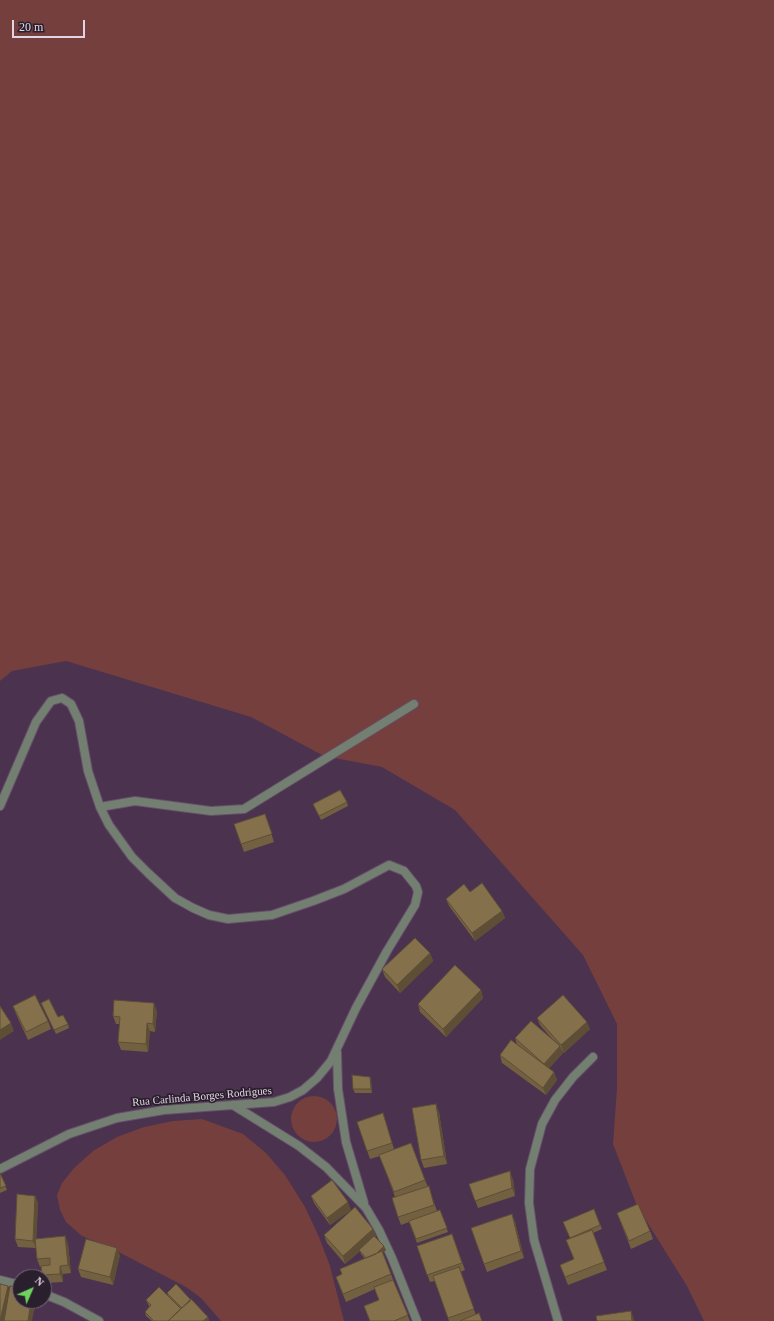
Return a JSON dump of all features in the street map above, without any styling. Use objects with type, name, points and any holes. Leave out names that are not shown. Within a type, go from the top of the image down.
[{"type":"street","name":"Rua Carlinda Borges Rodrigues","points":[[0,806],[36,722],[51,701],[62,698],[71,704],[79,721],[88,771],[100,807],[118,839],[148,873],[175,898],[209,915],[228,919],[272,915],[314,902],[344,888],[384,866],[394,865],[404,871],[416,886],[418,897],[415,905],[387,951],[356,1008],[337,1051],[325,1070],[311,1084],[290,1097],[274,1102],[152,1111],[116,1118],[69,1134],[0,1169]]},
{"type":"street","points":[[100,807],[135,801],[211,811],[244,809],[414,704]]},
{"type":"street","points":[[337,1051],[338,1089],[346,1142],[366,1208]]},
{"type":"street","points":[[558,1321],[534,1240],[530,1203],[530,1168],[542,1124],[555,1100],[573,1077],[593,1057]]},
{"type":"street","points":[[233,1105],[270,1127],[321,1162],[345,1184],[366,1208],[379,1230],[392,1258],[417,1321]]},
{"type":"street","points":[[0,1280],[12,1283]]},
{"type":"street","points":[[52,1297],[99,1321]]},
{"type":"shaded area","points":[[0,0],[774,0],[774,1321],[704,1321],[687,1286],[637,1206],[613,1144],[617,1088],[617,1024],[583,955],[455,810],[382,767],[324,756],[251,717],[66,661],[12,671],[0,681]]},
{"type":"shaded area","points":[[314,1096],[327,1100],[333,1106],[337,1119],[333,1132],[327,1138],[314,1142],[301,1138],[295,1132],[291,1119],[295,1106],[301,1100]]},
{"type":"shaded area","points":[[202,1119],[243,1134],[266,1153],[285,1175],[305,1207],[319,1237],[330,1266],[344,1321],[221,1321],[201,1298],[186,1287],[109,1247],[82,1236],[66,1222],[60,1210],[57,1195],[62,1183],[74,1168],[93,1151],[117,1137],[144,1127],[173,1121]]},
{"type":"building","points":[[340,790],[347,802],[319,816],[313,804]]},
{"type":"building","points":[[265,814],[272,834],[241,844],[234,824]]},
{"type":"building","points":[[482,883],[502,911],[472,933],[446,899],[464,884],[470,892]]},
{"type":"building","points":[[415,938],[430,953],[397,985],[382,969]]},
{"type":"building","points":[[455,965],[481,990],[443,1029],[418,1004]]},
{"type":"building","points":[[35,995],[48,1021],[26,1032],[13,1006]]},
{"type":"building","points":[[563,995],[587,1022],[561,1045],[537,1018]]},
{"type":"building","points":[[49,999],[58,1017],[63,1015],[68,1024],[54,1030],[41,1003]]},
{"type":"building","points":[[114,1000],[154,1003],[153,1024],[147,1023],[146,1044],[118,1042],[120,1017],[113,1016]]},
{"type":"building","points":[[0,1006],[11,1023],[0,1030]]},
{"type":"building","points":[[531,1021],[560,1046],[544,1064],[515,1038]]},
{"type":"building","points":[[511,1040],[554,1072],[543,1088],[500,1055]]},
{"type":"building","points":[[352,1075],[370,1077],[371,1089],[353,1089]]},
{"type":"building","points":[[436,1104],[444,1156],[421,1160],[412,1108]]},
{"type":"building","points":[[383,1113],[392,1143],[367,1151],[357,1122]]},
{"type":"building","points":[[411,1143],[425,1180],[394,1192],[379,1155]]},
{"type":"building","points":[[510,1171],[512,1188],[475,1201],[469,1184]]},
{"type":"building","points":[[0,1173],[6,1186],[0,1188]]},
{"type":"building","points":[[332,1180],[348,1202],[327,1218],[311,1196]]},
{"type":"building","points":[[429,1186],[434,1205],[398,1217],[392,1198]]},
{"type":"building","points":[[17,1194],[35,1196],[33,1241],[15,1239]]},
{"type":"building","points":[[638,1204],[650,1231],[629,1241],[617,1213]]},
{"type":"building","points":[[355,1207],[373,1229],[343,1256],[324,1235]]},
{"type":"building","points":[[594,1209],[600,1225],[570,1238],[563,1222]]},
{"type":"building","points":[[440,1210],[447,1228],[416,1239],[409,1221]]},
{"type":"building","points":[[512,1214],[521,1251],[484,1264],[471,1228]]},
{"type":"building","points":[[592,1230],[604,1262],[565,1277],[560,1265],[574,1259],[566,1240]]},
{"type":"building","points":[[452,1234],[462,1263],[427,1275],[417,1246]]},
{"type":"building","points":[[65,1236],[68,1265],[60,1266],[60,1274],[52,1274],[52,1269],[41,1269],[41,1266],[50,1265],[50,1258],[37,1259],[35,1239]]},
{"type":"building","points":[[374,1236],[384,1246],[376,1254],[366,1258],[359,1250]]},
{"type":"building","points":[[86,1239],[117,1248],[110,1277],[78,1269]]},
{"type":"building","points":[[382,1251],[391,1274],[343,1294],[336,1277],[342,1274],[340,1269]]},
{"type":"building","points":[[459,1267],[474,1309],[448,1318],[433,1276]]},
{"type":"building","points":[[393,1280],[408,1315],[394,1321],[370,1321],[364,1306],[379,1300],[374,1287]]},
{"type":"building","points":[[0,1284],[8,1286],[0,1321]]},
{"type":"building","points":[[176,1284],[191,1300],[182,1308],[167,1293]]},
{"type":"building","points":[[10,1286],[12,1286],[12,1309],[30,1309],[28,1321],[4,1321]]},
{"type":"building","points":[[159,1287],[181,1309],[168,1321],[154,1321],[145,1312],[151,1305],[146,1300]]},
{"type":"building","points":[[191,1299],[208,1317],[203,1321],[168,1321]]},
{"type":"building","points":[[631,1311],[632,1321],[597,1321],[596,1316]]},
{"type":"building","points":[[479,1313],[482,1321],[460,1321]]}]
